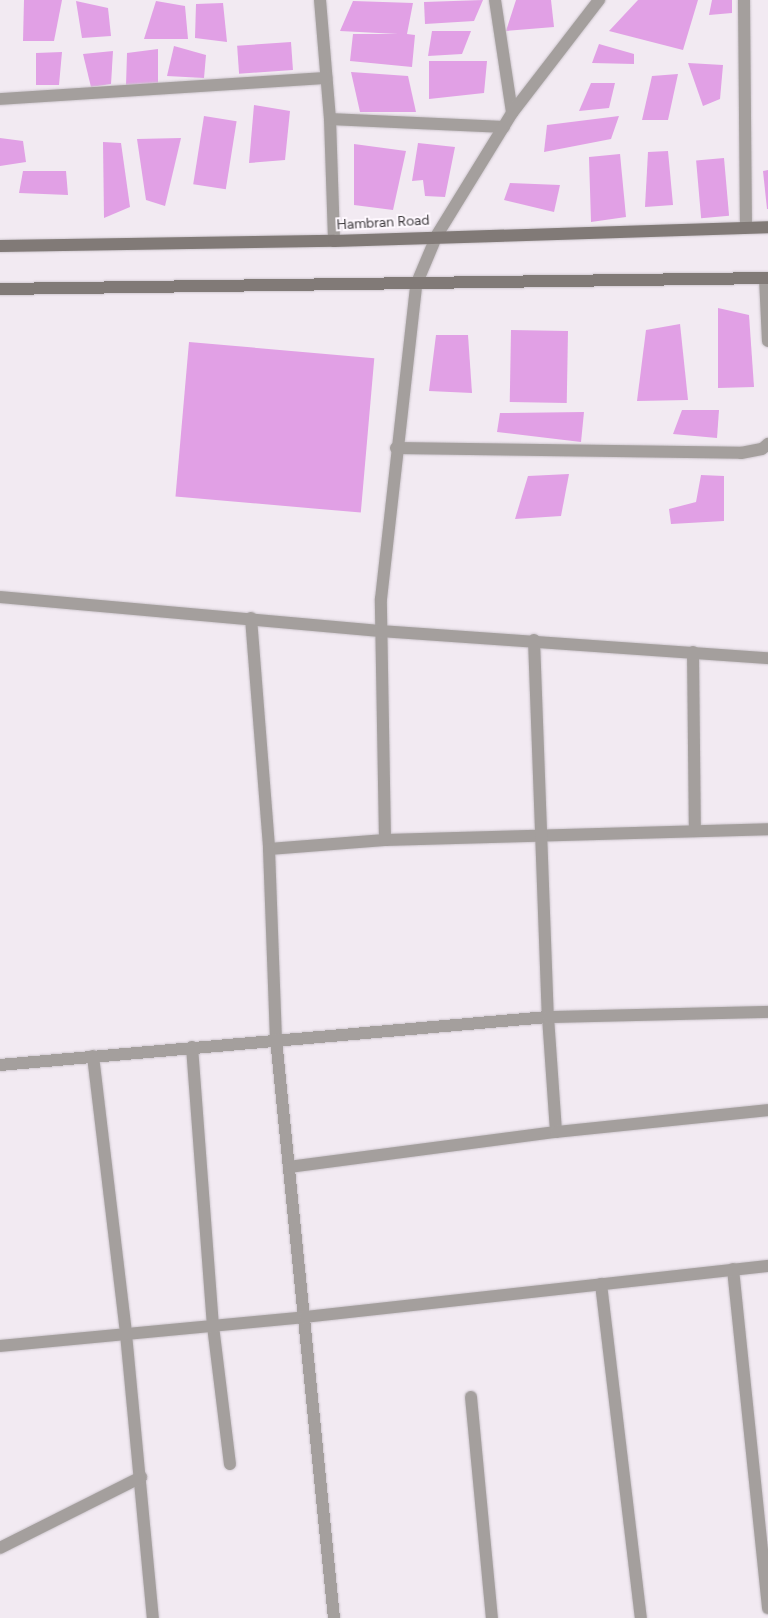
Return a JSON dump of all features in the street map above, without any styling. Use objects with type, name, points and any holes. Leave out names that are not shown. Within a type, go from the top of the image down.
[{"type":"main road","name":"Hambran Road","points":[[0,246],[334,241],[438,235],[768,227]]},
{"type":"main road","points":[[0,289],[766,278]]},
{"type":"street","points":[[320,0],[330,119],[334,241]]},
{"type":"street","points":[[495,0],[512,113]]},
{"type":"street","points":[[385,840],[379,631],[396,448],[416,284],[438,235],[512,113],[599,0]]},
{"type":"street","points":[[744,0],[746,227]]},
{"type":"street","points":[[0,99],[326,78]]},
{"type":"street","points":[[330,119],[504,127]]},
{"type":"street","points":[[766,278],[768,341]]},
{"type":"street","points":[[396,448],[741,453],[757,450],[768,444]]},
{"type":"street","points":[[0,597],[251,618],[379,631],[534,640],[768,658]]},
{"type":"street","points":[[251,618],[269,849],[276,1039],[334,1618]]},
{"type":"street","points":[[534,640],[543,836],[548,1017],[556,1132]]},
{"type":"street","points":[[693,652],[695,831]]},
{"type":"street","points":[[269,849],[385,840],[768,829]]},
{"type":"street","points":[[0,1064],[548,1017],[768,1012]]},
{"type":"street","points":[[192,1047],[213,1326],[230,1464]]},
{"type":"street","points":[[93,1056],[126,1334],[153,1618]]},
{"type":"street","points":[[289,1167],[556,1132],[768,1110]]},
{"type":"street","points":[[0,1346],[305,1317],[768,1266]]},
{"type":"street","points":[[733,1270],[768,1608]]},
{"type":"street","points":[[601,1284],[641,1618]]},
{"type":"street","points":[[471,1397],[492,1618]]},
{"type":"street","points":[[0,1548],[141,1477]]},
{"type":"building","points":[[24,0],[62,0],[54,41],[23,41]]},
{"type":"building","points":[[483,0],[474,21],[425,24],[424,2]]},
{"type":"building","points":[[516,0],[551,0],[554,27],[506,31]]},
{"type":"building","points":[[638,0],[698,0],[683,50],[609,31]]},
{"type":"building","points":[[712,0],[732,0],[732,13],[709,15]]},
{"type":"building","points":[[76,1],[108,8],[111,36],[82,38]]},
{"type":"building","points":[[156,1],[185,6],[188,39],[144,39]]},
{"type":"building","points":[[353,1],[413,3],[407,34],[415,35],[412,67],[350,61],[353,34],[398,34],[340,31]]},
{"type":"building","points":[[223,3],[227,42],[195,38],[196,4]]},
{"type":"building","points":[[432,31],[471,31],[462,54],[428,56]]},
{"type":"building","points":[[291,42],[293,70],[239,74],[237,46]]},
{"type":"building","points":[[599,44],[634,54],[634,64],[592,63]]},
{"type":"building","points":[[174,46],[206,55],[204,78],[167,76]]},
{"type":"building","points":[[158,49],[158,84],[126,86],[127,53]]},
{"type":"building","points":[[113,51],[111,84],[91,87],[83,54]]},
{"type":"building","points":[[62,52],[59,85],[36,85],[36,53]]},
{"type":"building","points":[[429,61],[487,61],[484,93],[429,99]]},
{"type":"building","points":[[688,63],[723,65],[720,99],[703,106]]},
{"type":"building","points":[[351,72],[408,76],[416,112],[360,112]]},
{"type":"building","points":[[678,74],[668,120],[642,120],[652,76]]},
{"type":"building","points":[[591,83],[615,83],[609,108],[579,111]]},
{"type":"building","points":[[254,105],[290,111],[285,160],[249,163]]},
{"type":"building","points":[[204,116],[237,121],[226,189],[193,184]]},
{"type":"building","points":[[619,116],[611,139],[544,152],[547,125]]},
{"type":"building","points":[[0,138],[23,141],[26,162],[0,166]]},
{"type":"building","points":[[181,138],[165,206],[146,200],[137,139]]},
{"type":"building","points":[[103,142],[121,143],[130,207],[104,218]]},
{"type":"building","points":[[418,143],[455,147],[445,197],[425,196],[423,180],[412,181]]},
{"type":"building","points":[[354,144],[406,151],[393,210],[354,205]]},
{"type":"building","points":[[668,151],[673,205],[645,207],[648,152]]},
{"type":"building","points":[[620,154],[626,217],[591,222],[589,157]]},
{"type":"building","points":[[724,158],[729,216],[701,218],[696,160]]},
{"type":"building","points":[[768,170],[768,209],[767,209],[763,171]]},
{"type":"building","points":[[23,171],[66,171],[68,195],[19,193]]},
{"type":"building","points":[[510,183],[560,185],[554,212],[504,200]]},
{"type":"building","points":[[718,308],[749,315],[754,387],[718,388]]},
{"type":"building","points":[[680,324],[688,400],[637,401],[646,330]]},
{"type":"building","points":[[511,330],[568,331],[567,403],[510,402]]},
{"type":"building","points":[[436,335],[468,335],[472,393],[429,391]]},
{"type":"building","points":[[189,342],[374,358],[361,513],[175,496]]},
{"type":"building","points":[[682,410],[719,410],[717,438],[673,434]]},
{"type":"building","points":[[584,412],[581,442],[497,432],[500,413]]},
{"type":"building","points":[[569,474],[561,516],[515,519],[528,476]]},
{"type":"building","points":[[701,475],[724,476],[724,521],[671,524],[669,509],[696,502]]}]
